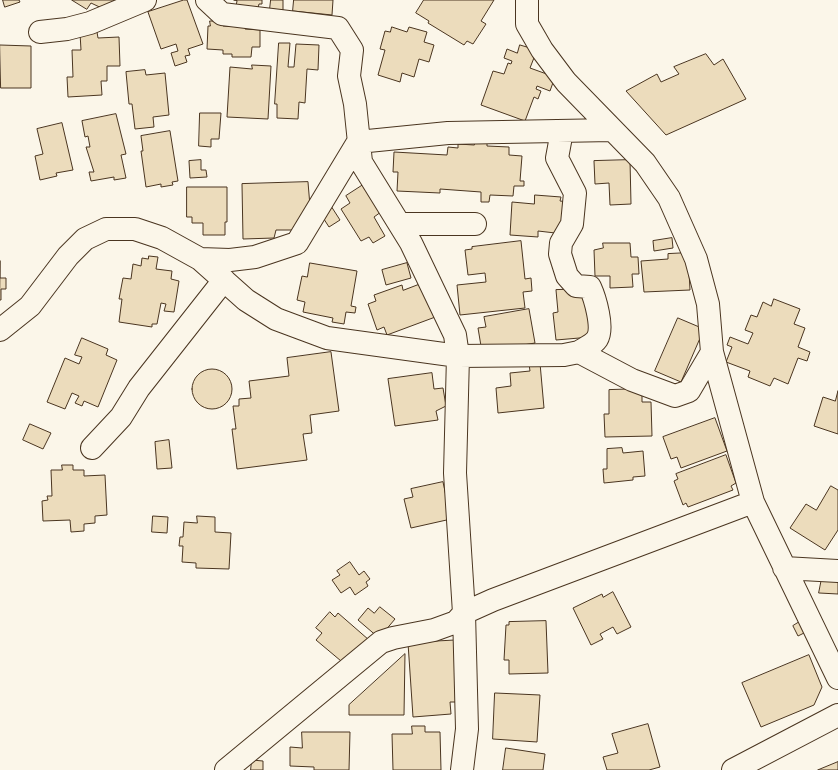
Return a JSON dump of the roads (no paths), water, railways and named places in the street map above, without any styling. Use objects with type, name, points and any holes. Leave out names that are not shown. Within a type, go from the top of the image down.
[{"type":"street","points":[[40,32],[67,29],[90,23],[145,0]]},
{"type":"street","points":[[206,0],[222,14],[338,28],[352,50],[349,76],[355,104],[358,142],[362,162],[400,224],[429,278],[455,335],[458,356],[454,473],[464,613],[468,729],[462,770]]},
{"type":"street","points":[[527,0],[527,24],[542,50],[566,82],[645,163],[669,198],[696,259],[708,304],[712,352],[753,502],[838,678]]},
{"type":"street","points":[[358,142],[448,133],[612,130]]},
{"type":"street","points":[[0,330],[30,306],[68,256],[85,239],[106,229],[135,229],[162,238],[200,259],[246,300],[276,319],[327,338],[458,356],[564,355],[579,352],[590,346],[598,338],[600,322],[590,286],[576,286],[567,276],[560,254],[561,243],[572,224],[575,193],[557,158],[562,131]]},
{"type":"street","points":[[200,259],[230,260],[255,257],[297,243],[358,142]]},
{"type":"street","points":[[400,224],[474,224]]},
{"type":"street","points":[[92,448],[121,417],[139,388],[224,280]]},
{"type":"street","points":[[579,352],[632,380],[675,396],[689,391],[712,352]]},
{"type":"street","points":[[226,770],[381,642],[393,638],[434,630],[456,622],[464,613],[500,597],[753,502]]},
{"type":"street","points":[[784,568],[838,571]]},
{"type":"street","points":[[733,770],[838,715]]}]
